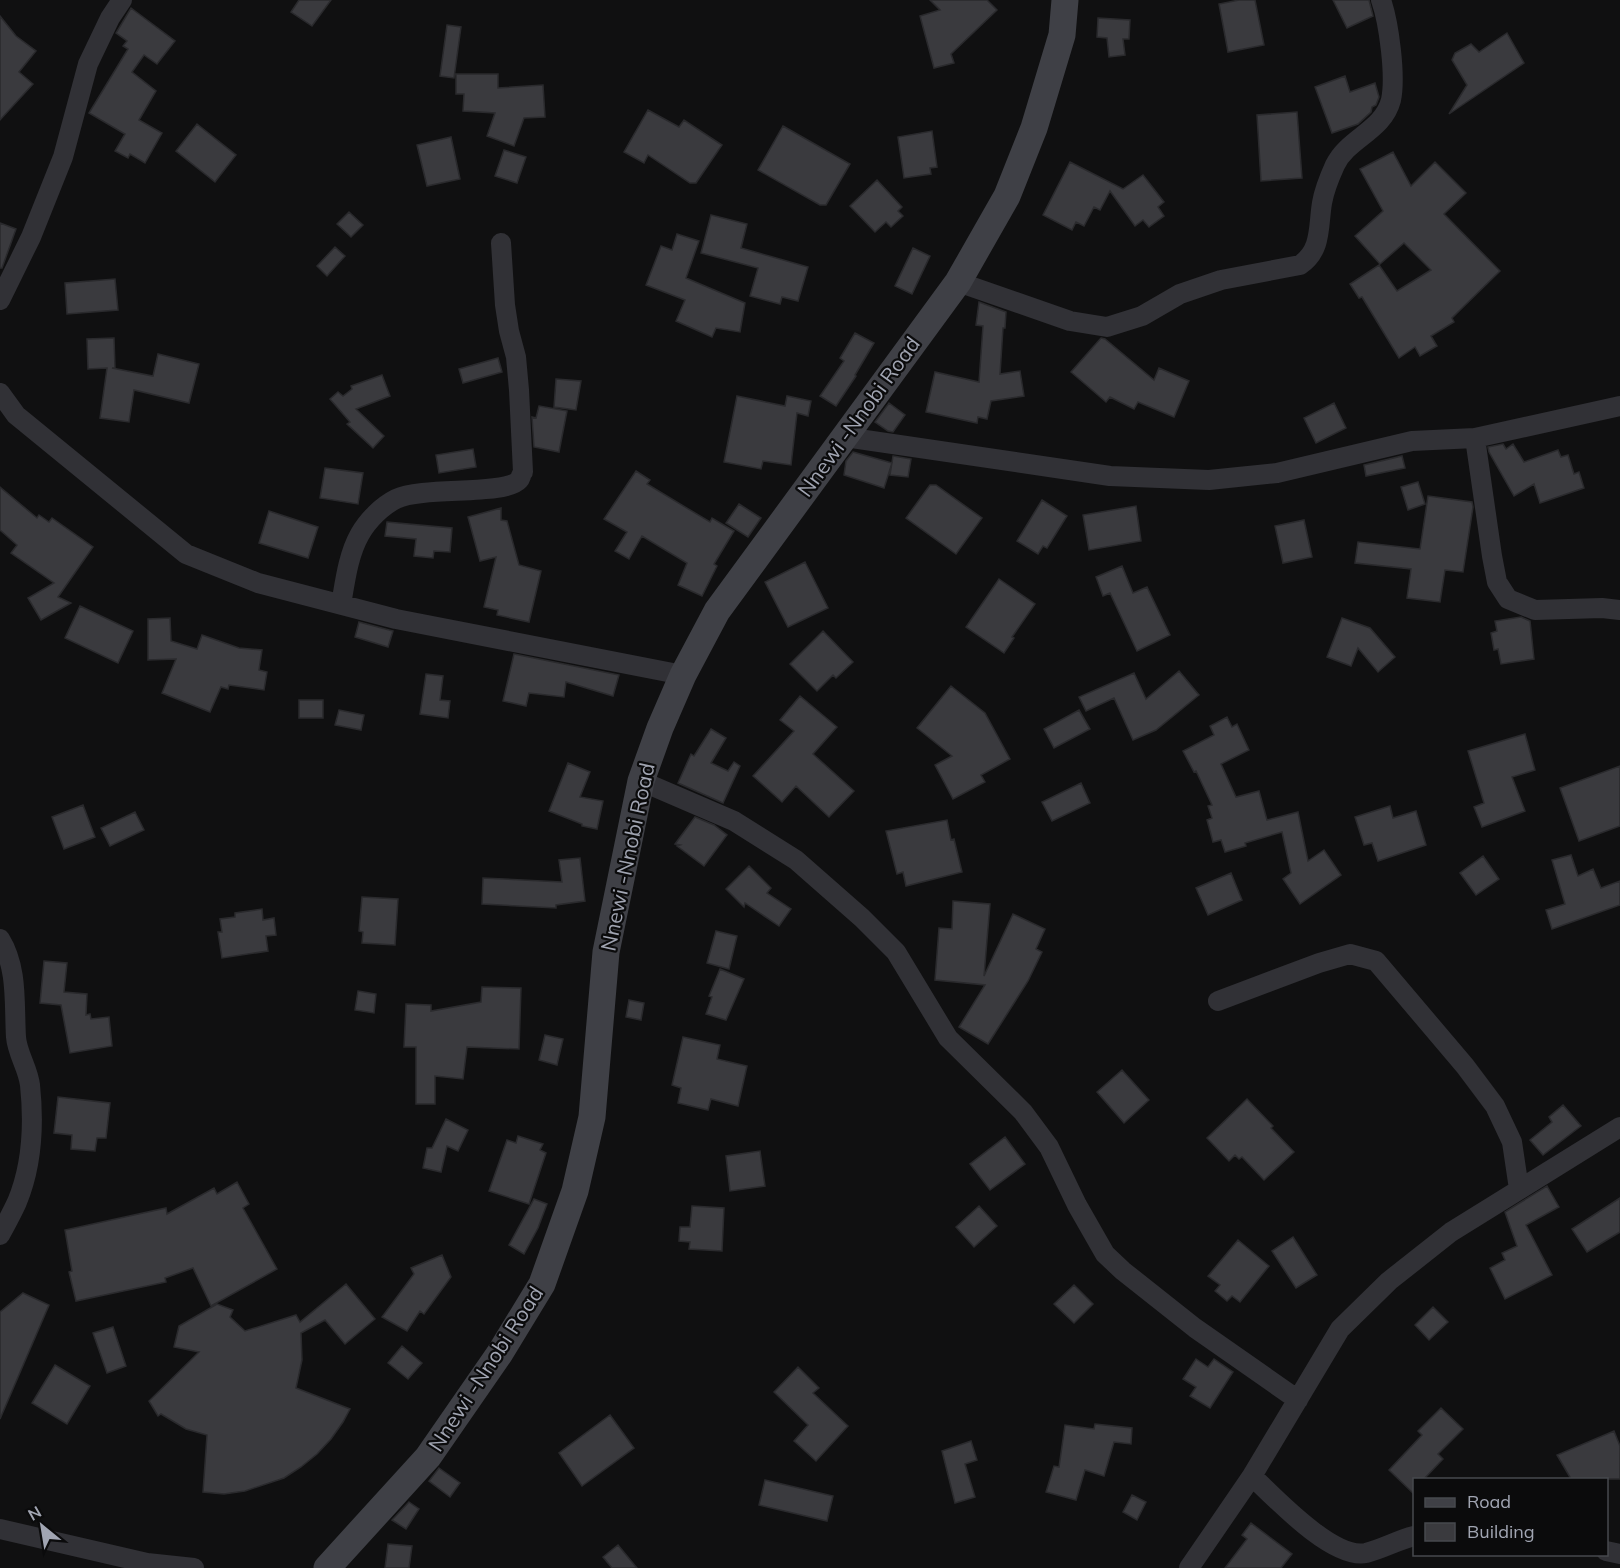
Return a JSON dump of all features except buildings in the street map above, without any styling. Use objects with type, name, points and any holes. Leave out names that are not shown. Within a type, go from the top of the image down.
[{"type":"main road","name":"Nnewi -Nnobi Road","points":[[327,1568],[428,1457],[500,1353],[542,1284],[575,1191],[592,1117],[606,952],[641,781],[660,728],[683,675],[717,611],[958,282],[1007,196],[1034,128],[1062,35],[1065,0]]},
{"type":"street","points":[[0,300],[31,237],[63,157],[88,64],[122,0]]},
{"type":"street","points":[[958,282],[1070,321],[1107,327],[1142,316],[1180,294],[1221,280],[1300,265],[1310,258],[1317,242],[1322,201],[1336,162],[1355,142],[1382,120],[1391,99],[1392,58],[1381,0]]},
{"type":"street","points":[[341,605],[351,553],[360,533],[380,510],[398,498],[422,492],[490,489],[510,485],[518,481],[523,472],[519,379],[505,305],[501,243]]},
{"type":"street","points":[[0,393],[16,415],[186,554],[258,583],[396,619],[683,675]]},
{"type":"street","points":[[845,436],[1110,476],[1209,480],[1277,473],[1412,441],[1475,438],[1620,406]]},
{"type":"street","points":[[1475,438],[1497,582],[1508,599],[1535,610],[1602,608],[1620,610]]},
{"type":"street","points":[[641,781],[734,821],[796,860],[862,918],[896,952],[948,1038],[1023,1112],[1049,1147],[1077,1205],[1105,1254],[1195,1328],[1298,1400]]},
{"type":"street","points":[[0,939],[10,961],[15,995],[16,1040],[30,1083],[31,1119],[28,1165],[17,1202],[0,1235]]},
{"type":"street","points":[[1218,1000],[1350,954],[1376,961],[1466,1066],[1495,1106],[1512,1142],[1519,1189]]},
{"type":"street","points":[[1189,1568],[1252,1476],[1340,1329],[1389,1281],[1451,1232],[1620,1127]]},
{"type":"street","points":[[1252,1476],[1306,1527],[1339,1548],[1364,1554],[1397,1540],[1413,1536]]},
{"type":"street","points":[[0,1529],[147,1563],[194,1568]]}]
